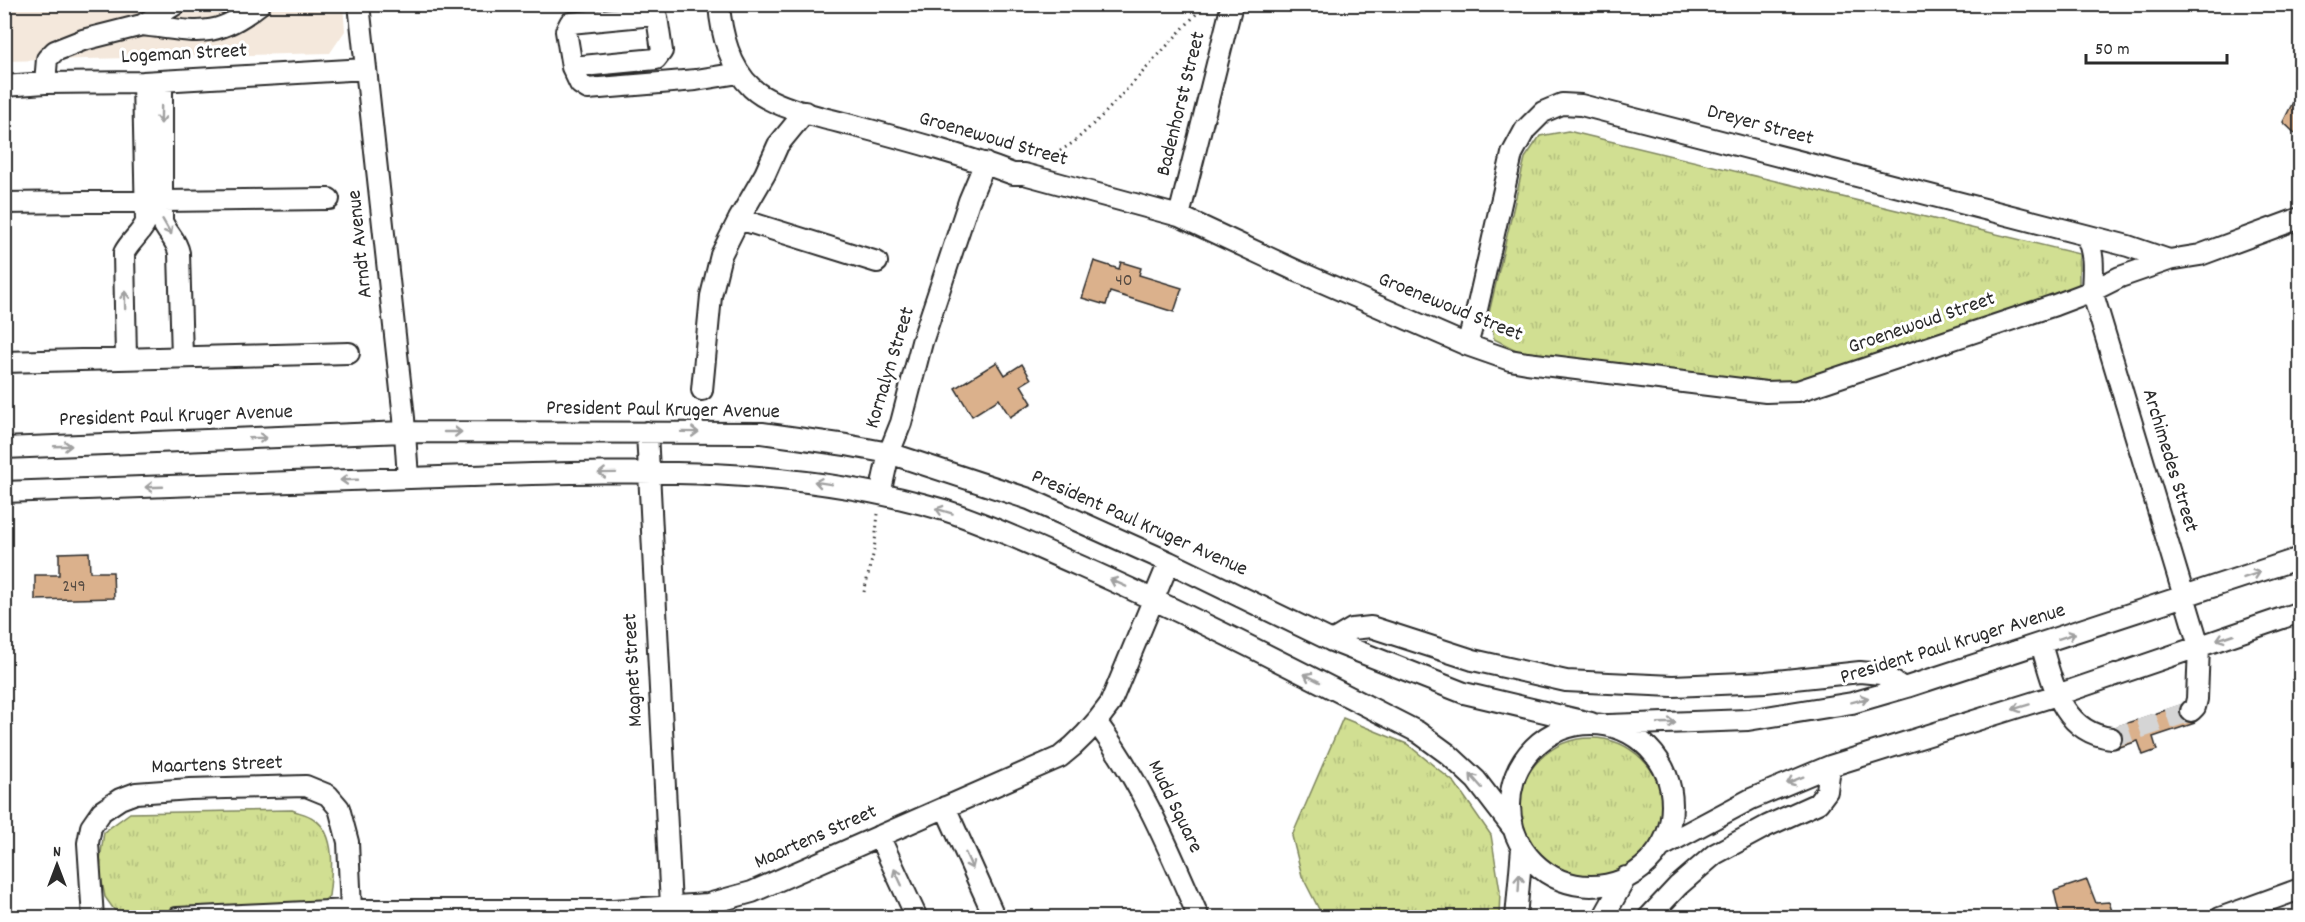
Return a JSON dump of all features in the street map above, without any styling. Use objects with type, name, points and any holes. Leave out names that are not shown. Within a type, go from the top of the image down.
[{"type":"street","points":[[45,83],[47,59],[55,51],[83,40],[142,25],[176,4]]},
{"type":"street","points":[[142,25],[201,32],[225,28],[260,4]]},
{"type":"street","name":"Arndt Avenue","points":[[359,4],[404,418],[408,478]]},
{"type":"street","name":"Groenewoud Street","points":[[719,4],[720,19],[738,73],[763,97],[805,112],[985,163],[1013,174],[1024,174],[1179,216],[1297,271],[1467,345],[1527,363],[1766,392],[1787,392],[1812,387],[2092,291],[2120,277],[2169,260],[2200,255],[2301,218]]},
{"type":"street","name":"Badenhorst Street","points":[[1179,216],[1232,4]]},
{"type":"street","points":[[572,67],[656,58],[662,51],[662,36],[657,17],[653,15],[570,23],[566,31],[572,67],[580,84],[588,89],[623,88],[738,73]]},
{"type":"street","name":"Logeman Street","points":[[4,86],[45,83],[153,82],[366,69]]},
{"type":"street","points":[[126,359],[124,253],[130,241],[143,230],[153,201],[153,82]]},
{"type":"street","name":"Dreyer Street","points":[[1467,345],[1512,154],[1525,130],[1543,111],[1562,104],[1581,105],[2086,236],[2169,260]]},
{"type":"street","points":[[702,390],[711,296],[721,255],[778,146],[805,112]]},
{"type":"street","name":"Kornalyn Street","points":[[880,494],[889,453],[901,423],[922,342],[969,201],[985,163]]},
{"type":"street","points":[[4,203],[329,199]]},
{"type":"street","points":[[153,201],[164,228],[177,242],[182,357]]},
{"type":"street","points":[[738,219],[877,262]]},
{"type":"street","points":[[2086,236],[2094,259],[2092,291]]},
{"type":"street","name":"Archimedes Street","points":[[2092,291],[2199,646],[2197,699],[2191,711]]},
{"type":"street","name":"Dreyer Street","points":[[1477,309],[1480,327],[1489,353]]},
{"type":"street","points":[[4,362],[349,353]]},
{"type":"street","name":"President Paul Kruger Avenue","points":[[4,448],[404,432],[647,432],[762,433],[889,453],[1029,499],[1169,562],[1332,641],[1464,693],[1516,707],[1600,724],[1748,720],[1852,703],[2041,644],[2301,558]]},
{"type":"street","name":"Magnet Street","points":[[647,432],[672,914]]},
{"type":"street","points":[[4,492],[408,478],[649,473],[738,474],[791,478],[880,494],[945,511],[999,530],[1154,599],[1418,732],[1449,754],[1476,780],[1512,826],[1522,848],[1539,868],[1563,881],[1589,886],[1616,883],[1640,870],[1661,847],[1751,798],[1830,766],[2057,695],[2301,612]]},
{"type":"street","name":"Maartens Street","points":[[177,918],[351,910],[614,910],[672,914],[753,892],[1060,757],[1077,744],[1097,723],[1110,704],[1169,562]]},
{"type":"street","points":[[1332,641],[1352,629],[1371,627],[1473,660],[1566,681],[1673,686],[1766,682],[1860,672],[1881,674],[1902,687],[1907,687]]},
{"type":"street","points":[[2041,644],[2057,695],[2078,726],[2095,736],[2111,738]]},
{"type":"street","name":"Mudd Square","points":[[1097,723],[1136,779],[1199,918]]},
{"type":"street","points":[[1512,826],[1509,797],[1518,768],[1536,744],[1561,729],[1600,724],[1633,734],[1653,751],[1666,773],[1673,798],[1671,823],[1661,847]]},
{"type":"street","points":[[1648,918],[1678,886],[1715,854],[1767,826],[1818,803],[1827,791],[1830,766]]},
{"type":"street","name":"Maartens Street","points":[[93,918],[88,843],[91,826],[102,811],[136,793],[190,789],[306,786],[328,795],[339,808],[348,842],[351,910]]},
{"type":"street","points":[[945,807],[995,918]]},
{"type":"street","points":[[879,836],[917,918]]},
{"type":"street","points":[[1516,918],[1522,848]]},
{"type":"street","points":[[1603,918],[1626,877]]},
{"type":"street","points":[[2220,918],[2301,889]]},
{"type":"path","points":[[1024,174],[1074,142],[1105,113],[1199,11],[1202,4]]},
{"type":"path","points":[[864,592],[874,551],[880,494]]},
{"type":"shaded area","points":[[4,5],[343,5],[345,31],[330,53],[5,61]]},
{"type":"green space","points":[[1568,131],[2079,254],[2079,290],[1781,387],[1522,353],[1494,339],[1489,313],[1525,158],[1540,136]]},
{"type":"green space","points":[[1343,718],[1407,744],[1455,783],[1491,835],[1500,891],[1499,917],[1323,917],[1302,876],[1292,836]]},
{"type":"green space","points":[[1591,738],[1619,743],[1642,759],[1658,782],[1663,810],[1658,838],[1642,861],[1619,877],[1591,882],[1563,877],[1540,861],[1524,838],[1519,810],[1524,782],[1540,759],[1563,743]]},
{"type":"green space","points":[[292,810],[314,819],[321,826],[330,844],[332,865],[329,896],[310,914],[120,918],[105,897],[99,867],[104,832],[130,813]]},
{"type":"building","points":[[2301,86],[2301,139],[2283,122]]},
{"type":"building","points":[[1094,261],[1119,269],[1121,262],[1141,268],[1139,275],[1182,288],[1174,312],[1110,292],[1106,305],[1082,298]]},
{"type":"building","points":[[997,362],[1005,375],[1022,364],[1031,379],[1021,385],[1032,403],[1010,417],[999,399],[972,416],[955,388]]},
{"type":"building","points":[[89,552],[90,572],[113,572],[114,598],[35,600],[35,575],[59,575],[59,553]]},
{"type":"building","points":[[2181,705],[2179,714],[2182,719],[2195,723],[2153,737],[2157,750],[2143,755],[2138,741],[2117,748],[2123,735],[2115,727]]},
{"type":"building","points":[[2087,880],[2096,903],[2109,902],[2114,917],[2060,917],[2054,891]]},
{"type":"tunnel","points":[[2111,738],[2191,711]]}]
